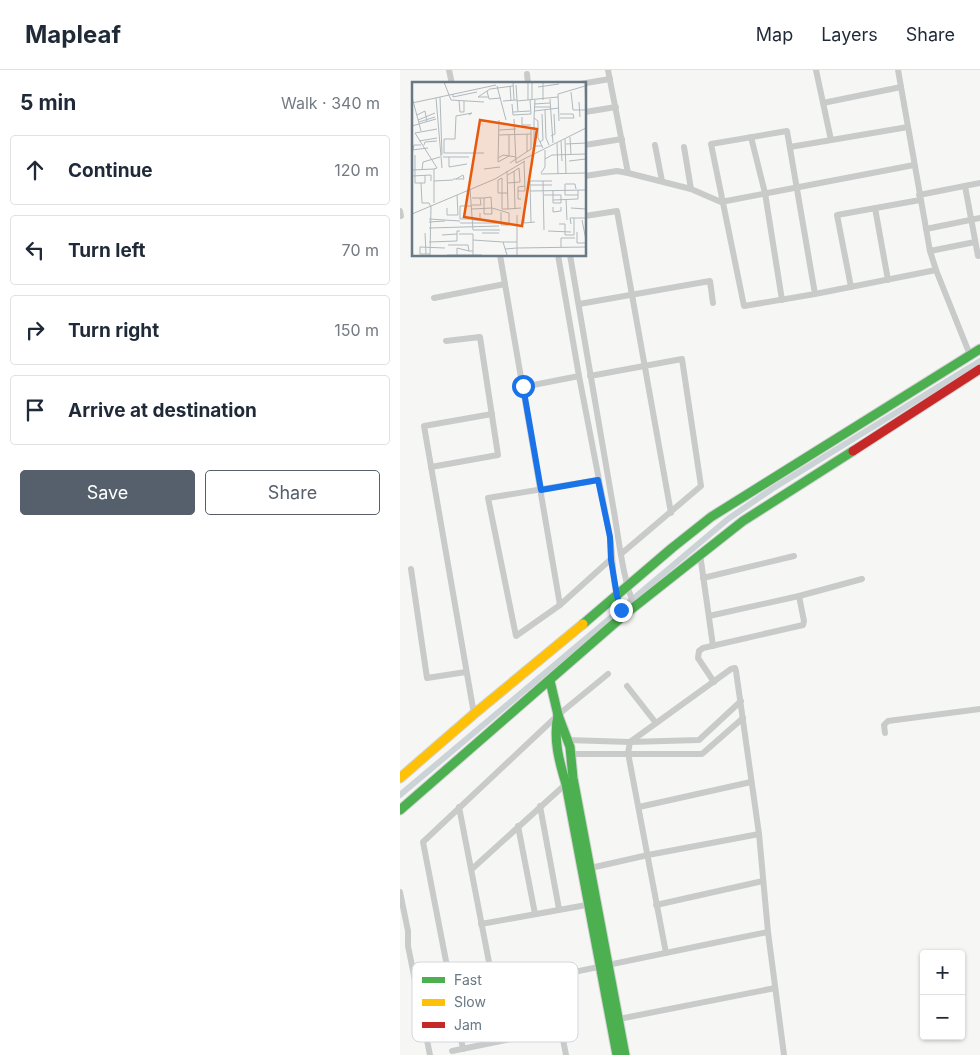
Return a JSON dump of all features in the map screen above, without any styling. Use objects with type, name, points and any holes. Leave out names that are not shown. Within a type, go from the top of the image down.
[{"type":"street","points":[[608,70],[628,173]]},
{"type":"street","points":[[816,70],[831,140]]},
{"type":"street","points":[[898,70],[930,251],[970,355]]},
{"type":"street","points":[[527,74],[528,82]]},
{"type":"street","points":[[586,83],[610,79]]},
{"type":"street","points":[[823,103],[901,87]]},
{"type":"street","points":[[586,112],[616,107]]},
{"type":"street","points":[[790,147],[908,127]]},
{"type":"street","points":[[815,294],[787,131],[711,144],[721,202],[744,306],[815,294],[936,270]]},
{"type":"street","points":[[751,137],[765,193],[782,300]]},
{"type":"street","points":[[586,145],[622,139]]},
{"type":"street","points":[[655,145],[662,181]]},
{"type":"street","points":[[684,148],[691,190]]},
{"type":"street","points":[[586,176],[617,171],[628,173],[691,190],[721,202],[914,164]]},
{"type":"street","points":[[851,287],[837,215],[876,208],[980,183]]},
{"type":"street","points":[[965,186],[978,256]]},
{"type":"street","points":[[876,208],[888,280]]},
{"type":"street","points":[[586,216],[617,211],[671,513]]},
{"type":"street","points":[[926,228],[980,218]]},
{"type":"street","points":[[930,251],[976,242]]},
{"type":"street","points":[[500,256],[560,605]]},
{"type":"street","points":[[558,256],[610,537],[611,560],[618,598],[623,612]]},
{"type":"street","points":[[570,256],[622,554],[629,589],[635,604]]},
{"type":"street","points":[[579,304],[710,281],[713,303]]},
{"type":"street","points":[[434,298],[505,284]]},
{"type":"street","points":[[431,467],[498,455],[480,337],[446,341]]},
{"type":"street","points":[[400,778],[474,714],[629,589],[672,548],[711,517],[980,349]]},
{"type":"street","points":[[590,376],[682,359],[701,486],[622,554]]},
{"type":"street","points":[[400,810],[550,681],[623,612],[743,521],[980,369]]},
{"type":"street","points":[[523,386],[579,376]]},
{"type":"street","points":[[474,714],[424,426],[492,414]]},
{"type":"street","points":[[598,480],[488,498],[516,636],[560,605],[611,560]]},
{"type":"street","points":[[700,554],[713,646]]},
{"type":"street","points":[[703,578],[794,556]]},
{"type":"street","points":[[410,569],[427,678],[466,672]]},
{"type":"street","points":[[709,616],[799,596],[862,579]]},
{"type":"street","points":[[714,682],[698,658],[699,651],[703,648],[802,625],[804,621],[799,596]]},
{"type":"street","points":[[666,953],[628,753],[630,742],[735,668],[759,834],[768,932],[784,1055]]},
{"type":"street","points":[[447,962],[423,842],[558,715],[608,674]]},
{"type":"street","points":[[550,681],[558,715],[571,754],[586,870],[614,1019],[617,1055]]},
{"type":"street","points":[[627,686],[656,723]]},
{"type":"street","points":[[567,740],[630,742],[699,740],[740,701]]},
{"type":"street","points":[[885,733],[884,725],[888,721],[980,709]]},
{"type":"street","points":[[558,715],[555,731],[556,750],[586,870]]},
{"type":"street","points":[[571,754],[702,754],[743,718]]},
{"type":"street","points":[[472,869],[573,778]]},
{"type":"street","points":[[639,807],[751,782]]},
{"type":"street","points":[[540,806],[559,909]]},
{"type":"street","points":[[459,807],[489,962]]},
{"type":"street","points":[[518,826],[535,914]]},
{"type":"street","points":[[586,870],[759,834]]},
{"type":"street","points":[[656,905],[763,881]]},
{"type":"street","points":[[400,892],[408,931],[408,946],[412,966]]},
{"type":"street","points":[[481,924],[592,904]]},
{"type":"street","points":[[578,972],[768,932]]},
{"type":"street","points":[[614,1019],[775,988]]},
{"type":"street","points":[[614,1019],[626,1055]]},
{"type":"street","points":[[427,1042],[430,1055]]},
{"type":"street","points":[[462,1042],[463,1049]]},
{"type":"street","points":[[452,1051],[497,1042]]},
{"type":"street","points":[[563,1042],[566,1055]]},
{"type":"waterway","points":[[400,795],[728,519],[772,489],[980,361]]},
{"type":"traffic: fast","points":[[583,624],[711,517],[980,349]]},
{"type":"traffic: fast","points":[[400,810],[624,615],[743,521],[853,451]]},
{"type":"traffic: fast","points":[[550,681],[558,715],[570,747],[573,778],[625,1055]]},
{"type":"traffic: fast","points":[[558,715],[556,733],[558,750],[617,1055]]},
{"type":"traffic: slow","points":[[400,778],[583,624]]},
{"type":"traffic: jam","points":[[853,451],[980,369]]},
{"type":"route","points":[[523,386],[541,490],[598,480],[610,537],[611,560],[621,610]]}]
